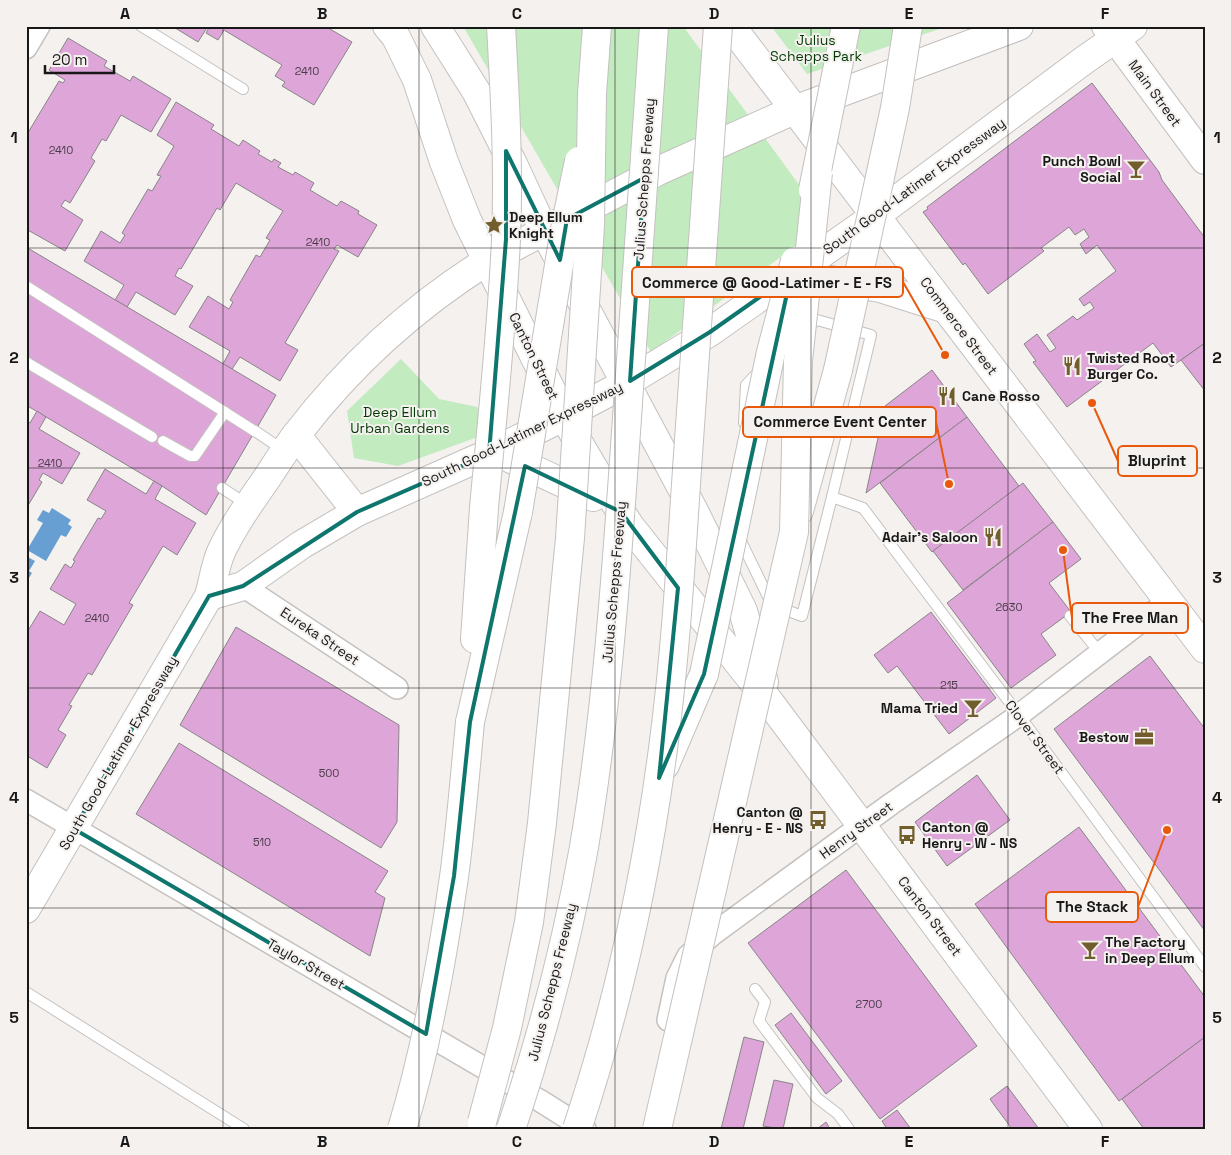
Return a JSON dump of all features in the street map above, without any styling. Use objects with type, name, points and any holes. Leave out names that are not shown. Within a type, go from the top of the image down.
[{"type":"main road","name":"Canton Street","points":[[387,26],[396,37],[417,80],[459,203],[564,416],[621,512],[642,542],[771,704],[1088,1129]]},
{"type":"main road","name":"Canton Street","points":[[435,26],[476,91],[544,231],[693,508],[743,611],[771,704]]},
{"type":"main road","points":[[402,1129],[415,1084],[436,994],[454,876],[470,722],[484,508],[506,238],[506,116],[501,26]]},
{"type":"main road","points":[[480,1129],[507,1028],[525,941],[542,823],[570,538],[590,225],[592,94],[598,26]]},
{"type":"main road","name":"Julius Schepps Freeway","points":[[511,1129],[544,1023],[566,934],[583,850],[598,749],[614,598],[654,26]]},
{"type":"main road","points":[[578,1129],[608,1026],[629,943],[659,778],[669,697],[680,570],[718,26]]},
{"type":"main road","name":"Commerce Street","points":[[731,26],[1205,649]]},
{"type":"main road","points":[[659,778],[704,674],[771,352],[818,173],[846,26]]},
{"type":"main road","points":[[657,1129],[794,532],[838,370],[895,108],[908,26]]},
{"type":"main road","points":[[934,59],[988,26]]},
{"type":"main road","name":"South Good-Latimer Expressway","points":[[26,909],[209,596],[221,553],[248,505],[290,443],[324,400],[384,339],[423,305],[464,275],[658,171],[794,110],[1019,26]]},
{"type":"main road","name":"South Good-Latimer Expressway","points":[[209,596],[243,586],[301,545],[357,512],[494,451],[564,416],[626,383],[710,332],[875,216],[1083,61],[1118,30]]},
{"type":"main road","name":"Main Street","points":[[1118,30],[1205,160]]},
{"type":"main road","points":[[470,722],[518,512],[566,223],[592,94]]},
{"type":"main road","points":[[794,532],[798,361],[818,173]]},
{"type":"main road","points":[[793,274],[880,288],[946,309]]},
{"type":"main road","points":[[693,508],[676,442],[679,401],[688,371],[710,332]]},
{"type":"main road","points":[[290,443],[357,512]]},
{"type":"main road","points":[[494,451],[584,492],[621,512]]},
{"type":"street","points":[[26,48],[39,26]]},
{"type":"street","name":"Eureka Street","points":[[243,586],[397,688]]},
{"type":"street","name":"Henry Street","points":[[645,1129],[677,978],[688,956],[713,934],[1019,715],[1168,601]]},
{"type":"street","name":"Taylor Street","points":[[26,800],[539,1100],[585,1129]]},
{"type":"lane","points":[[141,26],[243,89]]},
{"type":"lane","points":[[26,286],[256,432],[290,443]]},
{"type":"lane","points":[[817,320],[871,335],[832,497],[802,616],[772,605],[739,536],[746,385],[786,342],[817,320]]},
{"type":"lane","points":[[26,362],[152,437]]},
{"type":"lane","points":[[164,440],[190,456],[195,456],[225,412]]},
{"type":"lane","points":[[222,488],[248,505]]},
{"type":"lane","name":"Clover Street","points":[[832,497],[863,508],[1205,967]]},
{"type":"lane","points":[[1070,616],[1100,653]]},
{"type":"lane","points":[[756,989],[765,1002],[759,1020],[816,1098],[838,1114],[849,1129]]},
{"type":"lane","points":[[26,992],[244,1129]]},
{"type":"highlighted area","points":[[506,151],[560,260],[567,219],[644,178],[630,381],[710,332],[791,275],[704,674],[659,778],[678,588],[621,512],[525,466],[470,722],[454,876],[426,1034],[74,829],[209,596],[243,586],[357,512],[489,454],[506,239]]},
{"type":"green space","points":[[463,26],[683,26],[827,223],[651,352]]},
{"type":"green space","name":"Julius Schepps Park","points":[[771,26],[948,26],[807,74]]},
{"type":"green space","name":"Deep Ellum Urban Gardens","points":[[401,359],[439,399],[477,407],[486,434],[398,466],[354,458],[347,411]]},
{"type":"water","points":[[52,508],[71,520],[68,524],[72,527],[66,537],[61,535],[46,561],[27,550],[43,523],[37,520],[43,510],[49,513]]},
{"type":"water","points":[[26,556],[35,561],[29,571],[32,573],[26,586]]},
{"type":"building","points":[[172,26],[208,26],[198,42]]},
{"type":"building","points":[[210,26],[325,26],[352,42],[314,105],[282,86],[285,82],[275,76],[282,65],[224,30],[218,40],[206,33]]},
{"type":"building","points":[[68,38],[107,61],[104,66],[130,81],[133,76],[171,99],[151,132],[121,115],[106,141],[102,139],[91,158],[95,161],[70,203],[65,200],[61,206],[83,220],[65,251],[26,229],[26,136],[59,81],[63,83],[65,80],[49,70]]},
{"type":"building","points":[[1092,83],[1159,172],[1162,180],[1205,238],[1205,343],[1171,367],[1153,343],[1067,407],[1033,362],[1036,361],[1024,344],[1037,334],[1050,352],[1056,348],[1047,335],[1073,316],[1077,320],[1094,308],[1090,302],[1084,306],[1079,299],[1116,271],[1097,245],[1086,254],[1080,244],[1089,237],[1084,229],[1075,235],[1069,227],[1041,248],[1044,251],[988,294],[965,263],[963,265],[923,212],[928,209],[927,207]]},
{"type":"building","points":[[176,102],[214,125],[211,129],[239,146],[243,140],[260,151],[258,154],[272,162],[274,159],[281,163],[278,167],[293,175],[295,172],[314,183],[310,190],[337,206],[341,201],[359,211],[358,214],[377,225],[358,257],[337,245],[334,249],[339,251],[285,343],[298,350],[280,381],[240,357],[232,369],[223,364],[230,351],[189,327],[208,296],[229,309],[233,302],[230,300],[256,255],[260,257],[270,240],[266,238],[283,211],[236,183],[220,210],[217,208],[175,276],[193,286],[175,315],[136,292],[127,307],[115,300],[124,285],[84,261],[101,231],[120,243],[125,235],[122,233],[148,189],[152,191],[161,176],[157,175],[174,146],[157,135]]},
{"type":"building","points":[[26,247],[276,395],[206,515],[162,486],[26,405]]},
{"type":"building","points":[[1205,343],[1205,391],[1181,360]]},
{"type":"building","points":[[932,370],[967,417],[866,493],[885,406]]},
{"type":"building","points":[[37,411],[46,417],[39,429],[80,453],[62,484],[43,473],[39,480],[42,482],[26,509],[26,421],[30,423]]},
{"type":"building","points":[[967,417],[1019,486],[932,552],[880,483]]},
{"type":"building","points":[[105,469],[146,494],[154,481],[162,486],[155,499],[196,523],[177,555],[163,546],[129,603],[133,605],[92,675],[88,673],[69,705],[72,706],[58,730],[66,735],[47,768],[29,757],[26,759],[26,634],[40,611],[64,625],[76,604],[50,589],[65,564],[71,568],[75,561],[73,560],[98,518],[101,519],[106,511],[87,500]]},
{"type":"building","name":"Adair's Saloon","points":[[1023,483],[1053,522],[963,590],[933,551]]},
{"type":"building","points":[[1053,522],[1081,559],[1049,583],[1071,612],[1041,634],[1056,655],[1011,688],[947,603]]},
{"type":"building","points":[[931,612],[996,698],[949,734],[897,666],[888,673],[874,655]]},
{"type":"building","points":[[236,627],[399,725],[397,822],[381,848],[180,725]]},
{"type":"building","points":[[1150,656],[1205,729],[1205,931],[1054,729]]},
{"type":"building","points":[[179,743],[388,871],[375,892],[385,898],[370,956],[136,814]]},
{"type":"building","points":[[977,775],[1010,820],[947,866],[915,822]]},
{"type":"building","name":"The Factory in Deep Ellum","points":[[1079,827],[1205,997],[1205,1037],[1119,1101],[975,904]]},
{"type":"building","points":[[846,870],[977,1046],[880,1119],[748,943]]},
{"type":"building","points":[[791,1013],[842,1081],[826,1094],[775,1025]]},
{"type":"building","points":[[744,1037],[764,1042],[743,1129],[721,1129]]},
{"type":"building","points":[[1205,1037],[1205,1126],[1201,1129],[1144,1129],[1122,1099]]},
{"type":"building","points":[[774,1080],[793,1084],[783,1129],[763,1126]]},
{"type":"building","points":[[1007,1086],[1039,1129],[1012,1129],[990,1099]]},
{"type":"building","points":[[897,1110],[911,1129],[887,1129],[882,1121]]},
{"type":"building","points":[[826,1122],[830,1129],[817,1129]]},
{"type":"place","name":"Punch Bowl Social","points":[[1136,169]]},
{"type":"place","name":"Deep Ellum Knight","points":[[494,225]]},
{"type":"place","name":"Commerce @ Good-Latimer - E - FS","points":[[945,355]]},
{"type":"place","name":"Twisted Root Burger Co.","points":[[1072,366]]},
{"type":"place","name":"Cane Rosso","points":[[947,396]]},
{"type":"place","name":"Bluprint","points":[[1092,403]]},
{"type":"place","name":"Commerce Event Center","points":[[949,484]]},
{"type":"place","name":"Adair's Saloon","points":[[993,537]]},
{"type":"place","name":"The Free Man","points":[[1063,550]]},
{"type":"place","name":"Mama Tried","points":[[973,708]]},
{"type":"place","name":"Bestow","points":[[1144,737]]},
{"type":"place","name":"Canton @ Henry - E - NS","points":[[818,820]]},
{"type":"place","name":"The Stack","points":[[1167,830]]},
{"type":"place","name":"Canton @ Henry - W - NS","points":[[907,835]]},
{"type":"place","name":"The Factory in Deep Ellum","points":[[1090,950]]}]
